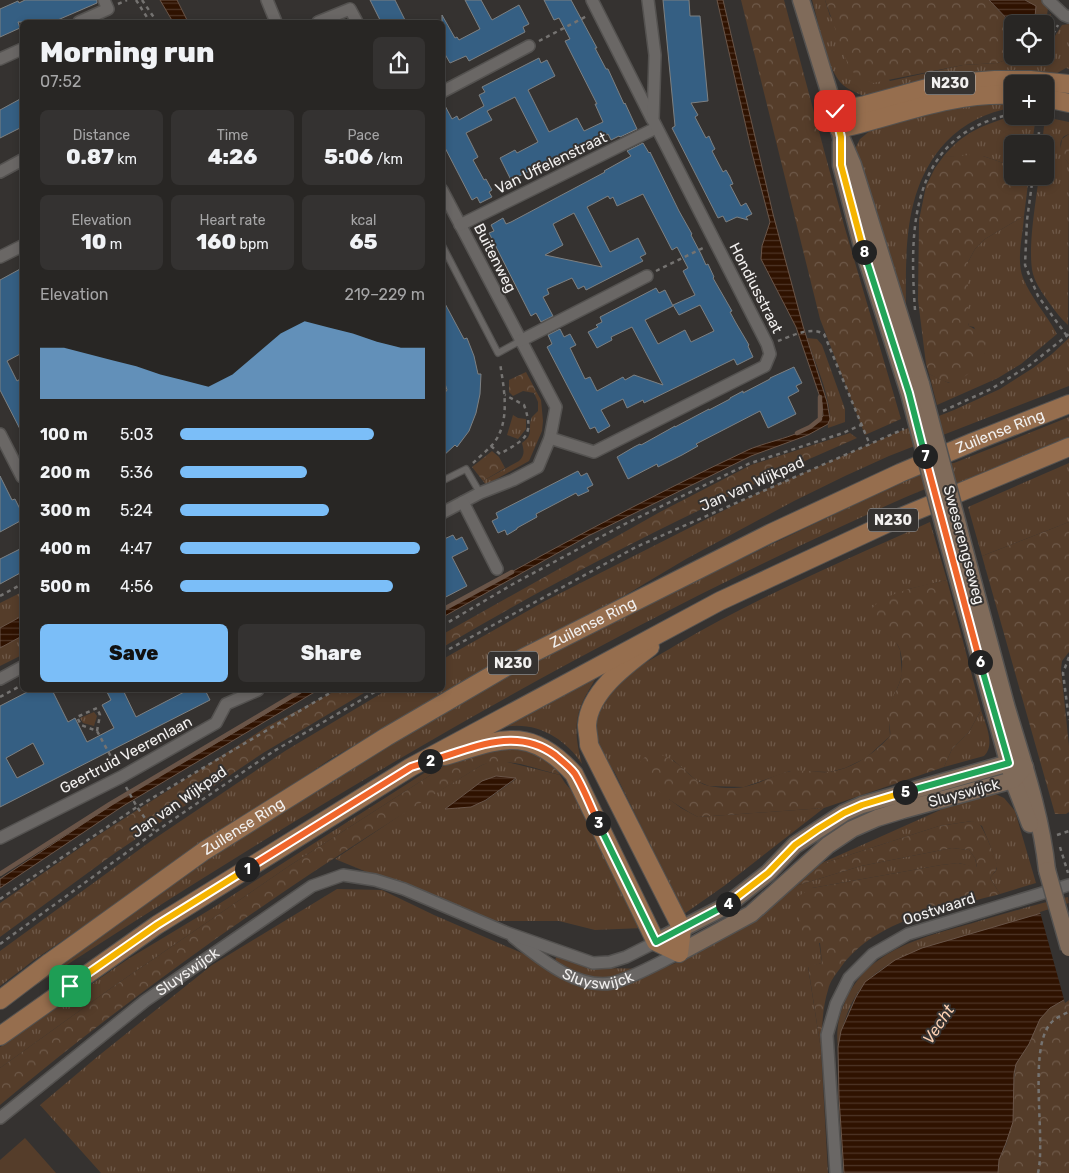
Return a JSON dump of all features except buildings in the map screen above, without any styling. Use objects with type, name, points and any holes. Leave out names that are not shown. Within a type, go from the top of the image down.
[{"type":"main road","name":"Sweserengseweg","points":[[801,0],[835,111],[840,133],[841,165],[860,242],[915,389],[955,543],[1017,765],[1045,848],[1047,870]]},
{"type":"main road","name":"N230","points":[[835,111],[866,105],[942,84],[1030,80],[1069,84]]},
{"type":"main road","name":"N230","points":[[840,133],[917,107],[973,96],[1004,95]]},
{"type":"main road","points":[[1054,100],[1069,103]]},
{"type":"main road","name":"Zuilense Ring","points":[[0,1000],[204,851],[386,737],[511,664],[771,534],[900,473],[1069,404]]},
{"type":"main road","name":"N230","points":[[0,1036],[157,925],[411,767],[720,601],[901,517],[1069,447]]},
{"type":"main road","name":"N230","points":[[682,929],[589,745],[587,724],[599,694],[611,679],[649,648],[720,601]]},
{"type":"main road","name":"N230","points":[[411,767],[494,742],[514,740],[531,742],[546,749],[562,761],[574,774],[656,942]]},
{"type":"main road","name":"Sweserengseweg","points":[[1017,765],[1013,780],[1047,870],[1069,948]]},
{"type":"main road","name":"Sluyswijck","points":[[656,942],[726,906],[768,873],[795,845],[844,813],[862,805],[1017,765]]},
{"type":"main road","name":"Sluyswijck","points":[[679,953],[751,914],[828,846],[852,829],[877,818],[903,810],[1013,780]]},
{"type":"main road","points":[[656,942],[679,953],[682,929]]},
{"type":"street","points":[[83,20],[108,9],[104,0]]},
{"type":"street","points":[[267,0],[275,20]]},
{"type":"street","name":"Hondiusstraat","points":[[550,438],[594,452],[765,366],[770,354],[767,344],[592,0]]},
{"type":"street","name":"Hondiusstraat","points":[[648,0],[655,55],[654,124]]},
{"type":"street","points":[[1054,2],[1066,16]]},
{"type":"street","points":[[322,20],[352,4],[356,20]]},
{"type":"street","points":[[445,90],[529,46]]},
{"type":"street","points":[[0,59],[20,50]]},
{"type":"street","name":"Van Uffelenstraat","points":[[460,225],[654,124]]},
{"type":"street","points":[[0,172],[20,161]]},
{"type":"street","name":"Buitenweg","points":[[445,196],[556,407],[550,438],[538,467],[513,480],[480,493],[445,511]]},
{"type":"street","points":[[0,257],[20,247]]},
{"type":"street","points":[[520,341],[647,276]]},
{"type":"street","points":[[0,434],[5,455],[20,474]]},
{"type":"street","points":[[463,502],[497,569]]},
{"type":"street","points":[[0,679],[20,669]]},
{"type":"street","name":"Geertruid Veerenlaan","points":[[0,838],[121,777],[216,723],[226,704],[253,692]]},
{"type":"street","name":"Sluyswijck","points":[[0,1118],[145,1001],[312,886],[343,875],[375,880],[404,889],[505,932],[593,963],[610,962],[626,957],[656,942]]},
{"type":"street","name":"Oostwaard","points":[[836,1173],[827,1035],[836,1004],[849,978],[873,954],[908,934],[1069,885]]},
{"type":"street","name":"Sluyswijck","points":[[505,932],[535,954],[574,978],[593,984],[612,983],[679,953]]},
{"type":"lane","points":[[445,251],[498,353],[520,341]]},
{"type":"lane","points":[[445,480],[466,469],[480,493]]},
{"type":"path","points":[[136,0],[149,20]]},
{"type":"path","points":[[142,0],[156,20]]},
{"type":"path","points":[[529,46],[598,11]]},
{"type":"path","points":[[1054,34],[1066,16]]},
{"type":"path","points":[[915,311],[912,273],[916,211],[924,183],[937,160],[961,135],[992,118],[1004,116]]},
{"type":"path","points":[[939,413],[999,384],[1030,365],[1068,335],[1038,296],[1025,265],[1027,220],[1032,185]]},
{"type":"path","points":[[647,276],[715,242]]},
{"type":"path","points":[[767,344],[811,331],[818,331],[824,334],[870,445]]},
{"type":"path","points":[[466,469],[494,443],[504,421],[505,395],[498,353]]},
{"type":"path","points":[[491,446],[500,454],[524,439],[528,430],[529,419],[524,405],[505,395]]},
{"type":"path","points":[[445,624],[513,584],[623,525],[748,464],[843,433],[861,425]]},
{"type":"path","name":"Jan van Wijkpad","points":[[445,652],[636,548],[905,429]]},
{"type":"path","points":[[0,596],[20,585]]},
{"type":"path","points":[[1069,657],[1063,673],[1069,720]]},
{"type":"path","points":[[0,697],[20,686]]},
{"type":"path","points":[[0,899],[137,807],[332,692]]},
{"type":"path","name":"Jan van Wijkpad","points":[[0,944],[155,832],[274,751],[375,692]]},
{"type":"path","points":[[97,731],[81,725],[77,717],[97,708],[100,715],[97,731],[121,777]]},
{"type":"path","points":[[129,792],[155,832]]},
{"type":"path","points":[[1069,831],[1057,835],[1069,877]]},
{"type":"path","points":[[1038,1173],[1042,1041],[1049,1024],[1063,1013],[1069,1012]]},
{"type":"green space","points":[[741,0],[784,0],[844,225],[901,419],[865,435],[820,319]]},
{"type":"green space","points":[[812,0],[825,0],[830,16],[890,81],[963,65],[997,63],[1004,61],[1004,65],[1054,65],[1054,37],[1062,25],[1069,24],[1069,69],[1066,68],[1054,75],[1004,75],[1004,81],[864,96],[845,87],[837,78],[824,45]]},
{"type":"green space","points":[[825,0],[989,0],[1004,16],[1004,61],[997,63],[963,65],[873,83],[858,77],[849,68]]},
{"type":"green space","points":[[1025,0],[1041,0],[1048,8],[1047,15],[1035,15],[1034,6]]},
{"type":"green space","points":[[1004,102],[1004,110],[976,119],[953,135],[931,161],[921,181],[909,226],[906,272],[906,319],[855,155],[856,147],[860,139],[877,125],[960,105]]},
{"type":"green space","points":[[1004,119],[1004,125],[1035,125],[1033,135],[1004,135],[1004,163],[983,156],[943,157],[966,135]]},
{"type":"green space","points":[[1054,119],[1069,122],[1069,134],[1063,138],[1060,145],[1069,164],[1068,325],[1056,313],[1040,290],[1034,278],[1031,264],[1038,185],[1054,185],[1054,135],[1043,135],[1044,125],[1054,125]]},
{"type":"green space","points":[[1069,134],[1069,164],[1060,152],[1062,139]]},
{"type":"green space","points":[[983,156],[1004,163],[1004,185],[1028,185],[1024,216],[985,239],[975,249],[968,262],[968,323],[969,326],[982,333],[986,351],[980,362],[971,372],[960,380],[951,383],[929,374],[918,300],[919,220],[926,186],[943,157]]},
{"type":"green space","points":[[1024,216],[1020,255],[1021,271],[1030,293],[1057,334],[1021,364],[998,378],[937,405],[929,374],[949,383],[985,353],[974,327],[969,326],[968,323],[968,262],[975,249],[985,239]]},
{"type":"green space","points":[[807,338],[817,339],[822,345],[845,409],[845,422],[828,428],[830,415],[824,385]]},
{"type":"green space","points":[[1069,338],[1069,386],[889,456],[794,501],[686,559],[629,593],[332,758],[34,960],[0,986],[0,951],[151,841],[285,751],[384,692],[445,692],[445,658],[545,601],[762,491],[1000,389],[1052,354]]},
{"type":"green space","points":[[526,372],[536,391],[534,393],[523,391],[513,396],[509,392],[509,380]]},
{"type":"green space","points":[[536,391],[541,400],[542,431],[529,461],[486,485],[483,481],[519,461],[522,457],[524,451],[522,443],[530,434],[532,417],[538,411],[538,402],[534,393]]},
{"type":"green space","points":[[513,415],[526,419],[526,429],[518,439],[507,435]]},
{"type":"green space","points":[[1069,417],[1069,441],[960,484],[946,481],[888,505],[729,580],[516,692],[307,814],[103,941],[2,1007],[208,857],[343,769],[540,657],[917,475],[942,464],[954,463]]},
{"type":"green space","points":[[850,433],[857,438],[647,536],[544,590],[445,646],[445,633],[660,512],[751,465]]},
{"type":"green space","points":[[492,451],[499,457],[505,468],[483,481],[472,467]]},
{"type":"green space","points":[[1069,463],[1069,522],[982,556],[968,507]]},
{"type":"green space","points":[[930,522],[947,580],[909,589],[885,632],[895,640],[900,650],[902,674],[892,700],[889,721],[890,736],[866,758],[845,768],[830,772],[790,771],[744,787],[709,786],[697,781],[673,760],[669,799],[698,817],[824,808],[724,886],[684,914],[614,771],[596,744],[593,728],[594,720],[601,705],[621,678],[707,628],[801,580]]},
{"type":"green space","points":[[1069,522],[1069,652],[1062,661],[1061,669],[1069,746],[1069,812],[1066,814],[1055,814],[982,556]]},
{"type":"green space","points":[[947,580],[981,710],[969,732],[952,749],[944,767],[824,808],[698,817],[655,788],[642,772],[639,764],[645,757],[654,754],[672,760],[699,782],[709,786],[736,788],[750,786],[791,771],[829,772],[847,768],[863,759],[890,736],[889,719],[891,704],[900,680],[902,667],[898,646],[892,638],[874,623],[871,614],[875,606],[884,599],[913,588]]},
{"type":"green space","points":[[20,593],[20,617],[0,628],[0,603]]},
{"type":"green space","points":[[20,637],[20,656],[0,666],[0,648]]},
{"type":"green space","points":[[597,675],[583,702],[577,721],[577,743],[582,764],[567,746],[549,734],[527,727],[504,727]]},
{"type":"green space","points":[[333,692],[366,692],[263,753],[115,853],[0,937],[0,903],[97,836],[268,726]]},
{"type":"green space","points":[[981,710],[989,740],[989,746],[984,756],[944,767],[952,749],[969,732]]},
{"type":"green space","points":[[94,712],[97,716],[94,726],[83,723],[80,718]]},
{"type":"green space","points":[[519,749],[543,757],[553,765],[560,775],[511,763],[501,762],[482,765],[357,843],[235,926],[115,1013],[0,1105],[0,1068],[114,986],[289,866],[457,758],[472,750]]},
{"type":"green space","points":[[465,750],[457,758],[289,866],[114,986],[0,1068],[0,1047],[128,959],[211,909],[421,775]]},
{"type":"green space","points":[[492,761],[503,761],[560,775],[590,813],[643,928],[595,930],[559,921],[490,921],[404,882],[374,875],[335,859],[414,806],[482,765]],"holes":[[[496,776],[516,779],[487,800],[471,807],[446,808],[482,781]]]},
{"type":"green space","points":[[991,792],[1004,798],[1015,811],[1036,883],[1000,894],[990,878],[997,868],[996,860],[982,826],[972,821],[939,826],[815,866],[976,794]]},
{"type":"green space","points":[[972,821],[981,826],[994,856],[997,868],[990,878],[1000,894],[913,918],[873,937],[856,950],[841,967],[829,987],[823,1012],[821,1050],[808,966],[822,963],[820,943],[803,942],[797,897],[812,888],[941,865],[958,863],[977,867],[975,858],[969,850],[952,848],[861,866],[795,886],[815,866],[939,826]]},
{"type":"green space","points":[[952,848],[969,850],[975,858],[977,868],[959,863],[941,865],[812,888],[804,942],[819,942],[822,963],[808,967],[821,1050],[828,1173],[101,1173],[40,1105],[212,965],[337,889],[382,890],[434,915],[554,967],[556,957],[595,968],[660,969],[691,957],[795,886],[861,866]]},
{"type":"green space","points":[[1068,897],[1069,905],[933,945],[891,963],[867,981],[857,994],[845,1021],[838,1047],[838,1024],[845,1002],[855,984],[868,969],[883,957],[900,947],[937,933]]},
{"type":"green space","points":[[1069,998],[1069,1173],[998,1173],[999,1160],[1007,1143],[1016,1064],[1029,1044],[1040,1019],[1050,1008]]},
{"type":"green space","points":[[25,1138],[56,1173],[0,1173],[0,1160]]},
{"type":"water","points":[[160,0],[177,0],[187,20],[172,20]]},
{"type":"water","points":[[717,0],[723,0],[773,214],[803,326],[827,402],[830,419],[828,424],[808,435],[751,456],[588,536],[445,616],[445,609],[594,527],[748,450],[798,433],[816,423],[823,416],[822,403],[796,327],[761,259],[762,246],[770,222]]},
{"type":"water","points":[[989,0],[1025,0],[1036,6],[1035,15],[1004,16]]},
{"type":"water","points":[[20,617],[20,637],[0,648],[0,628]]},
{"type":"water","points":[[303,692],[315,692],[123,806],[0,888],[0,879],[119,800]]},
{"type":"water","points":[[496,776],[516,778],[486,800],[471,807],[445,809],[482,781]]},
{"type":"water","name":"Vecht","points":[[1069,905],[1069,997],[1050,1008],[1040,1019],[1029,1044],[1016,1064],[1013,1122],[999,1160],[998,1173],[844,1173],[838,1047],[841,1031],[865,982],[895,960],[922,948]]},
{"type":"pier","points":[[1069,903],[1069,1000],[1065,1003],[1040,912]]},
{"type":"waterway","points":[[797,433],[810,427],[820,419],[820,397]]},
{"type":"waterway","points":[[445,608],[512,572]]},
{"type":"waterway","points":[[0,874],[110,804],[299,692]]},
{"type":"route","points":[[70,986],[157,925],[411,767],[494,742],[514,740],[531,742],[546,749],[562,761],[574,774],[656,942],[726,906],[768,873],[795,845],[844,813],[894,795],[1009,763],[948,546],[909,393],[860,242],[841,165],[841,137],[835,111]]}]
